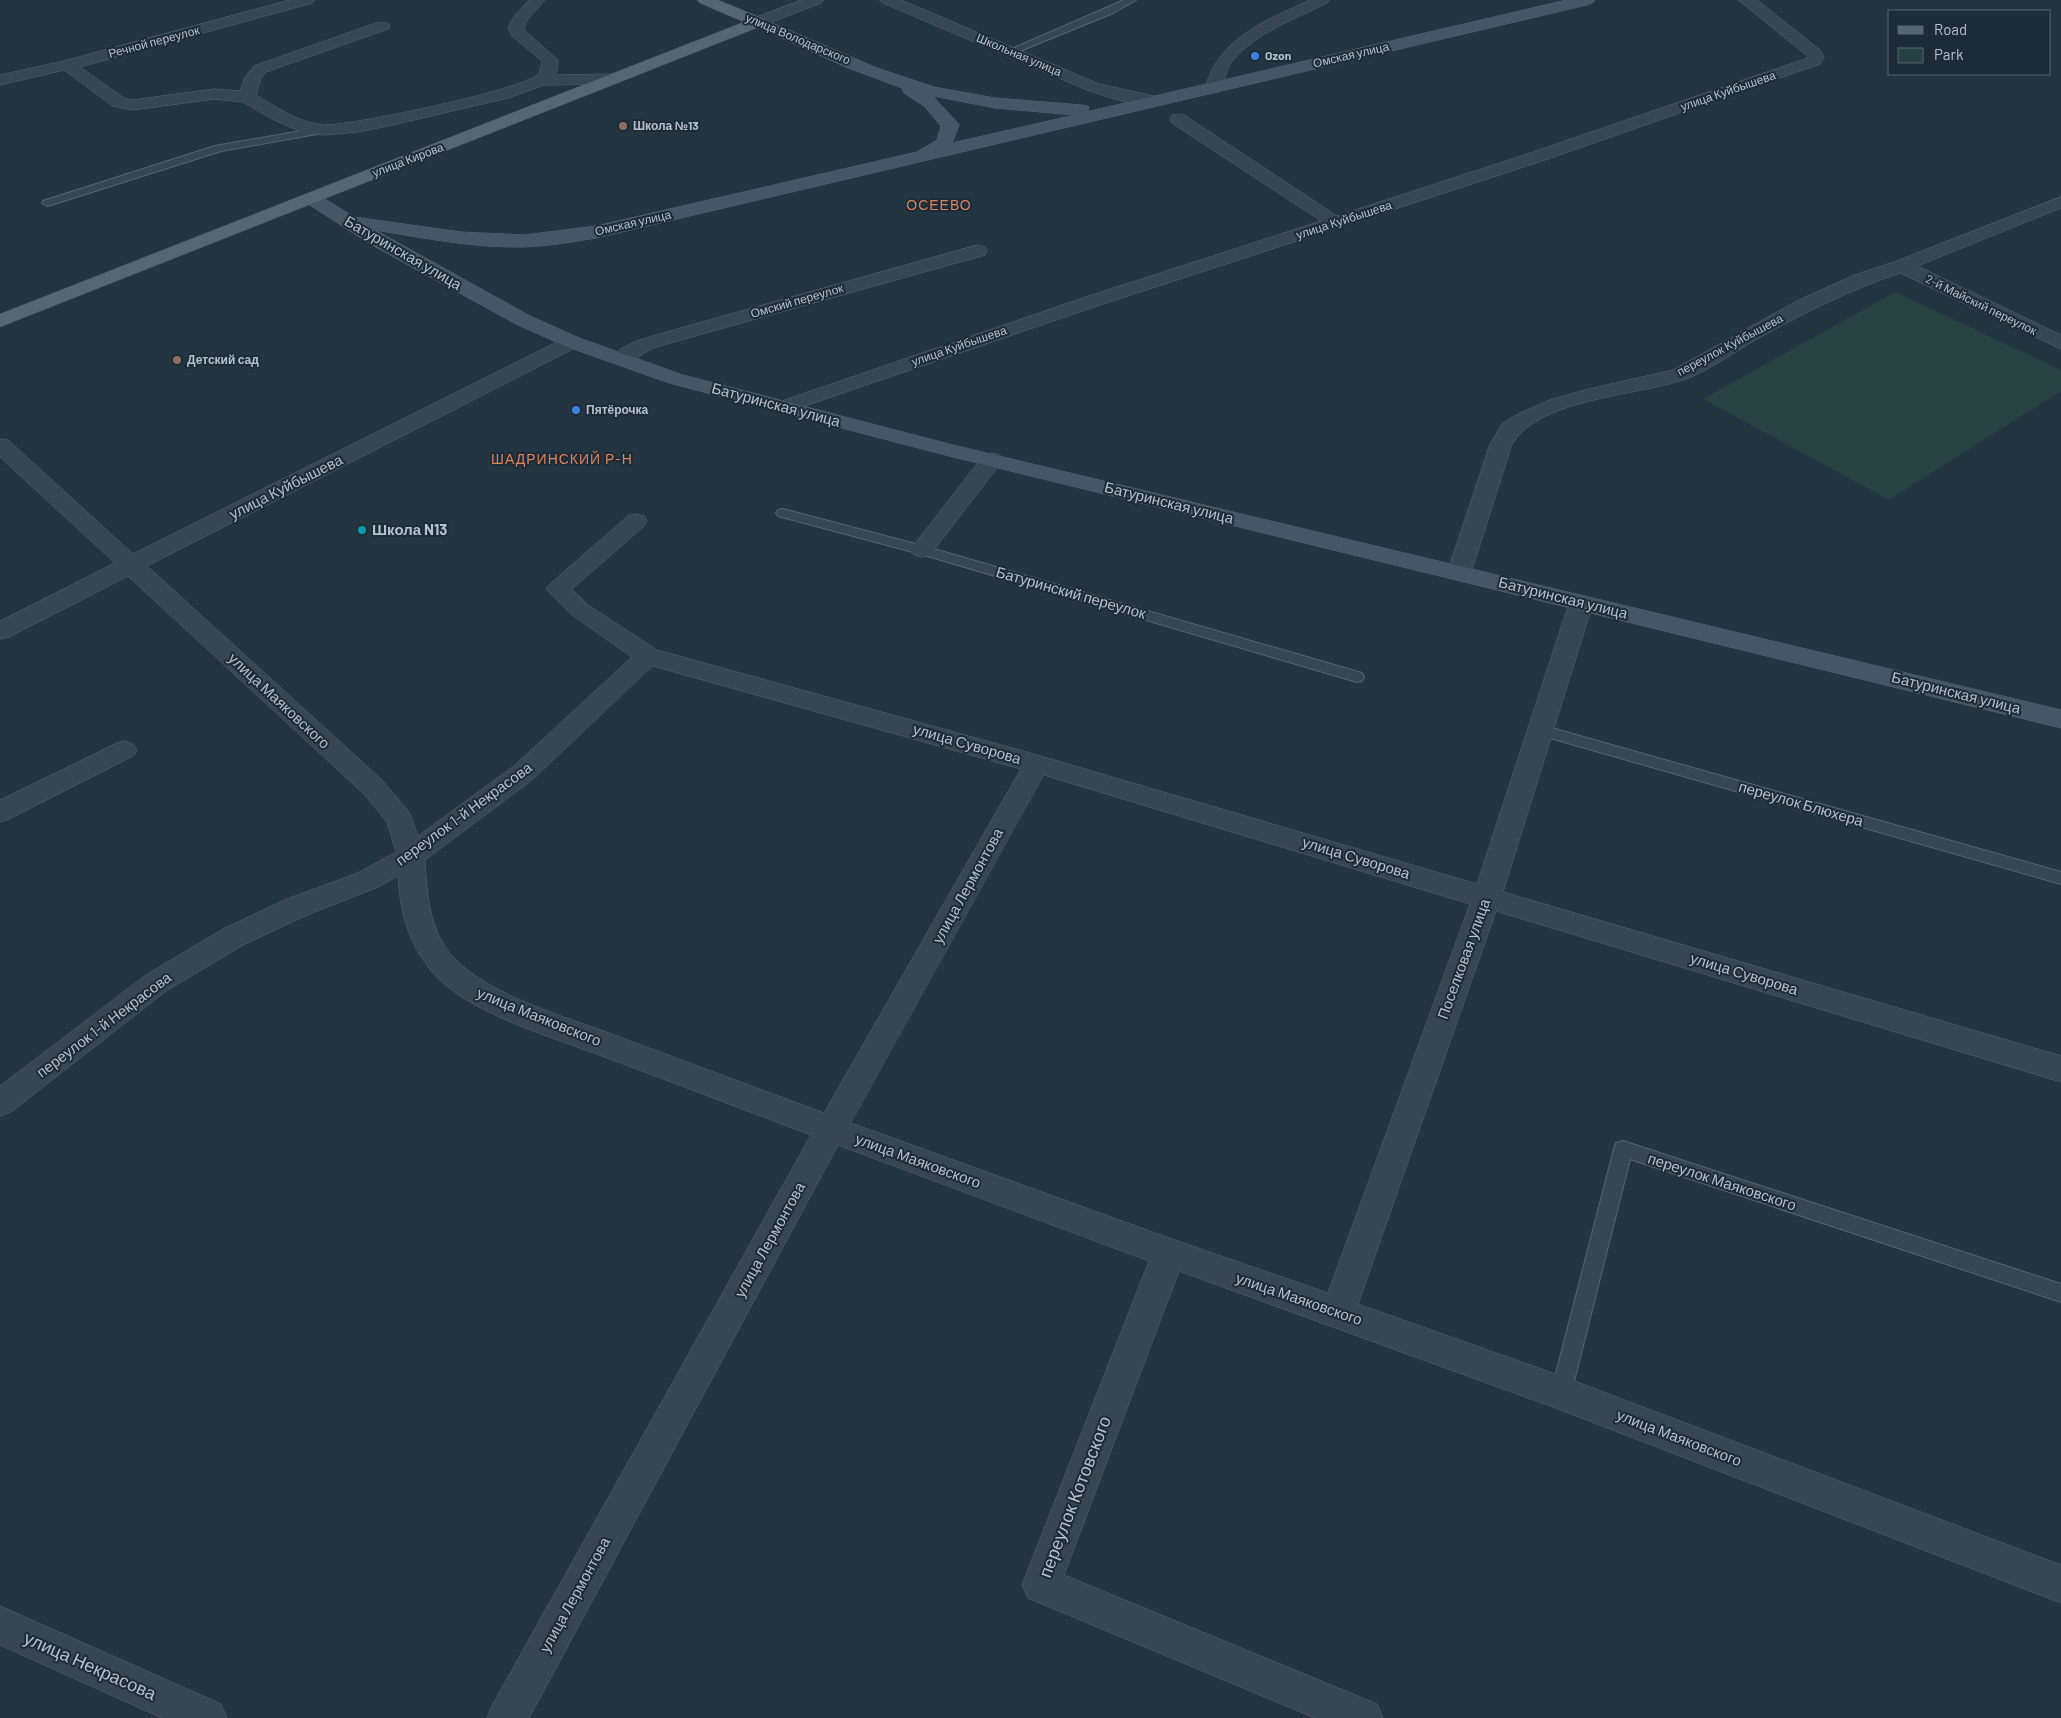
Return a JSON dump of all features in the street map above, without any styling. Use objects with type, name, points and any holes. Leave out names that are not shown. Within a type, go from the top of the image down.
[{"type":"main road","name":"улица Володарского","points":[[705,0],[758,22]]},
{"type":"main road","name":"улица Кирова","points":[[0,321],[758,22]]},
{"type":"street","name":"Речной переулок","points":[[0,80],[67,65],[307,0]]},
{"type":"street","points":[[537,0],[521,18],[516,27],[518,33],[550,60],[549,71],[542,80]]},
{"type":"street","name":"улица Кирова","points":[[758,22],[816,0]]},
{"type":"street","name":"Школьная улица","points":[[888,0],[1105,92],[1152,101]]},
{"type":"street","points":[[1213,88],[1214,78],[1224,61],[1245,40],[1262,29],[1322,0]]},
{"type":"street","name":"Омская улица","points":[[346,220],[450,237],[524,241],[596,232],[1587,0]]},
{"type":"street","name":"улица Куйбышева","points":[[783,407],[1074,307],[1336,223],[1814,62],[1816,57],[1814,52],[1747,0]]},
{"type":"street","name":"улица Володарского","points":[[758,22],[891,78],[929,90],[1000,105]]},
{"type":"street","points":[[248,97],[253,77],[260,69],[382,26]]},
{"type":"street","points":[[67,65],[118,102],[132,105],[214,94],[248,97],[278,115],[305,126],[324,130],[357,127],[388,121],[502,94],[542,80],[614,79]]},
{"type":"street","name":"улица Володарского","points":[[891,78],[930,102],[957,131],[969,136],[989,138],[1006,136]]},
{"type":"street","name":"Омская улица","points":[[915,157],[944,144],[948,136],[952,115],[963,108],[981,104],[1114,110]]},
{"type":"street","points":[[1000,105],[1016,110],[1024,118],[1022,127],[1006,136]]},
{"type":"street","points":[[1178,119],[1336,223]]},
{"type":"street","name":"Батуринская улица","points":[[310,198],[481,298],[572,342],[676,378],[992,460],[2061,719]]},
{"type":"street","name":"переулок Куйбышева","points":[[1459,573],[1501,444],[1511,428],[1527,417],[1557,404],[1592,394],[1680,374],[1804,305],[1859,280],[1901,266],[2061,202]]},
{"type":"street","name":"Омский переулок","points":[[620,359],[647,344],[663,339],[978,251]]},
{"type":"street","name":"2-й Майский переулок","points":[[1901,266],[2061,343]]},
{"type":"street","name":"улица Куйбышева","points":[[0,631],[572,342]]},
{"type":"street","name":"улица Маяковского","points":[[0,445],[373,787],[399,819],[411,856],[413,897],[424,936],[444,966],[470,989],[524,1014],[831,1129],[1168,1253],[1561,1393],[2061,1584]]},
{"type":"street","points":[[922,550],[992,460]]},
{"type":"street","points":[[636,522],[558,589],[580,610],[648,656]]},
{"type":"street","name":"Поселковая улица","points":[[1338,1312],[1487,897],[1581,603]]},
{"type":"street","name":"улица Суворова","points":[[648,656],[1037,764],[2061,1069]]},
{"type":"street","name":"переулок 1-й Некрасова","points":[[0,1103],[156,983],[233,937],[297,907],[368,880],[411,856],[523,772],[648,656]]},
{"type":"street","points":[[0,812],[124,750]]},
{"type":"street","name":"улица Лермонтова","points":[[507,1718],[831,1129],[1037,764]]},
{"type":"street","name":"переулок Котовского","points":[[1168,1253],[1041,1585],[1363,1718]]},
{"type":"street","name":"улица Некрасова","points":[[0,1624],[36,1642],[207,1718]]},
{"type":"lane","points":[[1012,51],[1110,11],[1131,0]]},
{"type":"lane","points":[[47,202],[219,148],[324,130]]},
{"type":"lane","name":"Батуринский переулок","points":[[783,513],[922,550],[1357,677]]},
{"type":"lane","name":"переулок Блюхера","points":[[1541,730],[2061,878]]},
{"type":"lane","name":"переулок Маяковского","points":[[1561,1393],[1623,1149],[2061,1293]]},
{"type":"green space","points":[[1895,292],[2061,370],[2061,391],[1889,500],[1703,399]]},
{"type":"place","name":"Ozon","points":[[1255,56]]},
{"type":"place","name":"Школа №13","points":[[623,126]]},
{"type":"place","name":"Детский сад","points":[[177,360]]},
{"type":"place","name":"Пятёрочка","points":[[576,410]]},
{"type":"place","name":"Школа N13","points":[[362,530]]},
{"type":"district","name":"ОСЕЕВО","points":[[939,205]]},
{"type":"district","name":"ШАДРИНСКИЙ Р-Н","points":[[562,459]]}]
